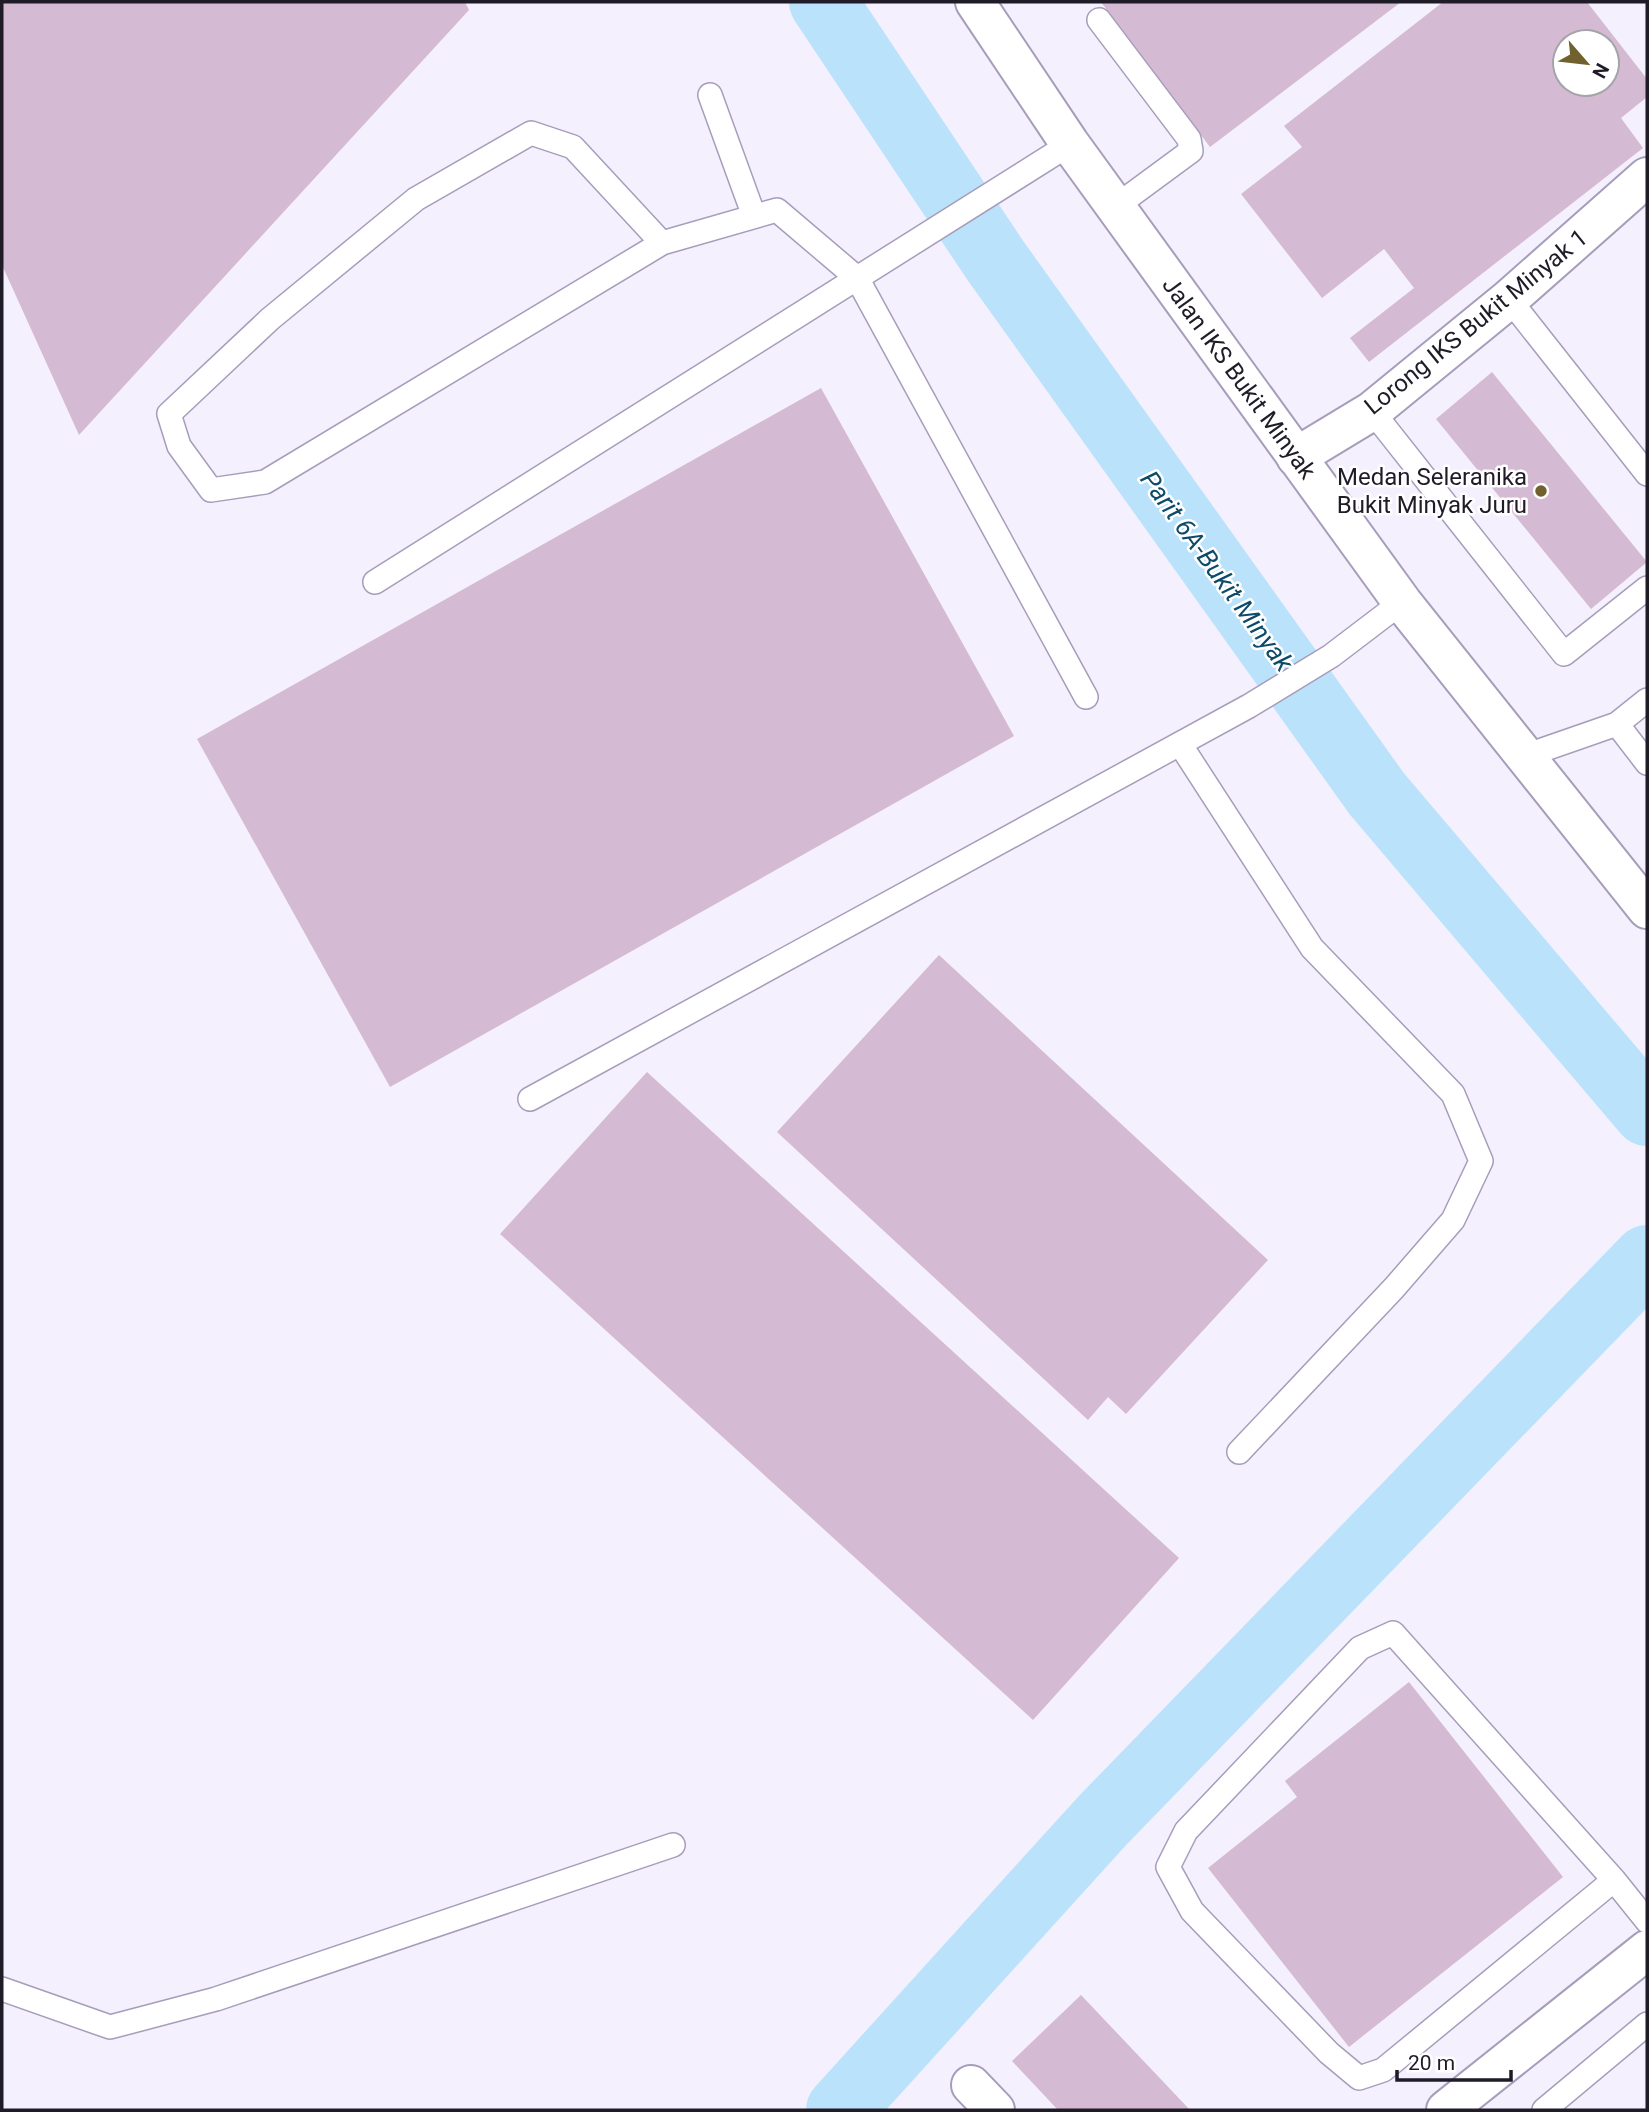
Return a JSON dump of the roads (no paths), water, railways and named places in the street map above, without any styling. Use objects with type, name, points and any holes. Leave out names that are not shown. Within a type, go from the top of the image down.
[{"type":"street","name":"Jalan IKS Bukit Minyak","points":[[975,2],[1070,144],[1402,602],[1647,909]]},
{"type":"street","name":"Lorong IKS Bukit Minyak 1","points":[[1296,457],[1372,411],[1643,190]]},
{"type":"street","points":[[1446,2110],[1647,1950]]},
{"type":"lane","points":[[1099,20],[1189,139],[1191,151],[1115,207]]},
{"type":"lane","points":[[710,95],[754,216]]},
{"type":"lane","points":[[662,243],[573,147],[531,133],[416,199],[270,319],[169,414],[179,446],[211,490],[265,482],[662,243],[777,210],[857,278],[1086,697]]},
{"type":"lane","points":[[374,582],[857,278],[1010,185],[1070,144]]},
{"type":"lane","points":[[1509,299],[1647,474]]},
{"type":"lane","points":[[1372,411],[1564,654],[1647,588]]},
{"type":"lane","points":[[530,1099],[1250,706],[1331,656],[1402,602]]},
{"type":"lane","points":[[1525,756],[1617,724],[1647,700]]},
{"type":"lane","points":[[1617,724],[1647,763]]},
{"type":"lane","points":[[1180,744],[1312,948],[1453,1094],[1481,1161],[1453,1220],[1394,1288],[1239,1452]]},
{"type":"lane","points":[[1614,1881],[1383,2070],[1359,2078],[1329,2053],[1192,1911],[1168,1867],[1186,1831],[1360,1648],[1393,1633],[1614,1881],[1647,1921]]},
{"type":"lane","points":[[2,1989],[110,2027],[216,1999],[673,1845]]},
{"type":"lane","points":[[1544,2110],[1647,2024]]},
{"type":"waterway","name":"Parit 6A-Bukit Minyak","points":[[823,2],[995,260],[1377,794],[1647,1112]]},
{"type":"waterway","points":[[840,2110],[1103,1820],[1647,1259]]},
{"type":"place","name":"Medan Seleranika Bukit Minyak Juru","points":[[1541,491]]}]
